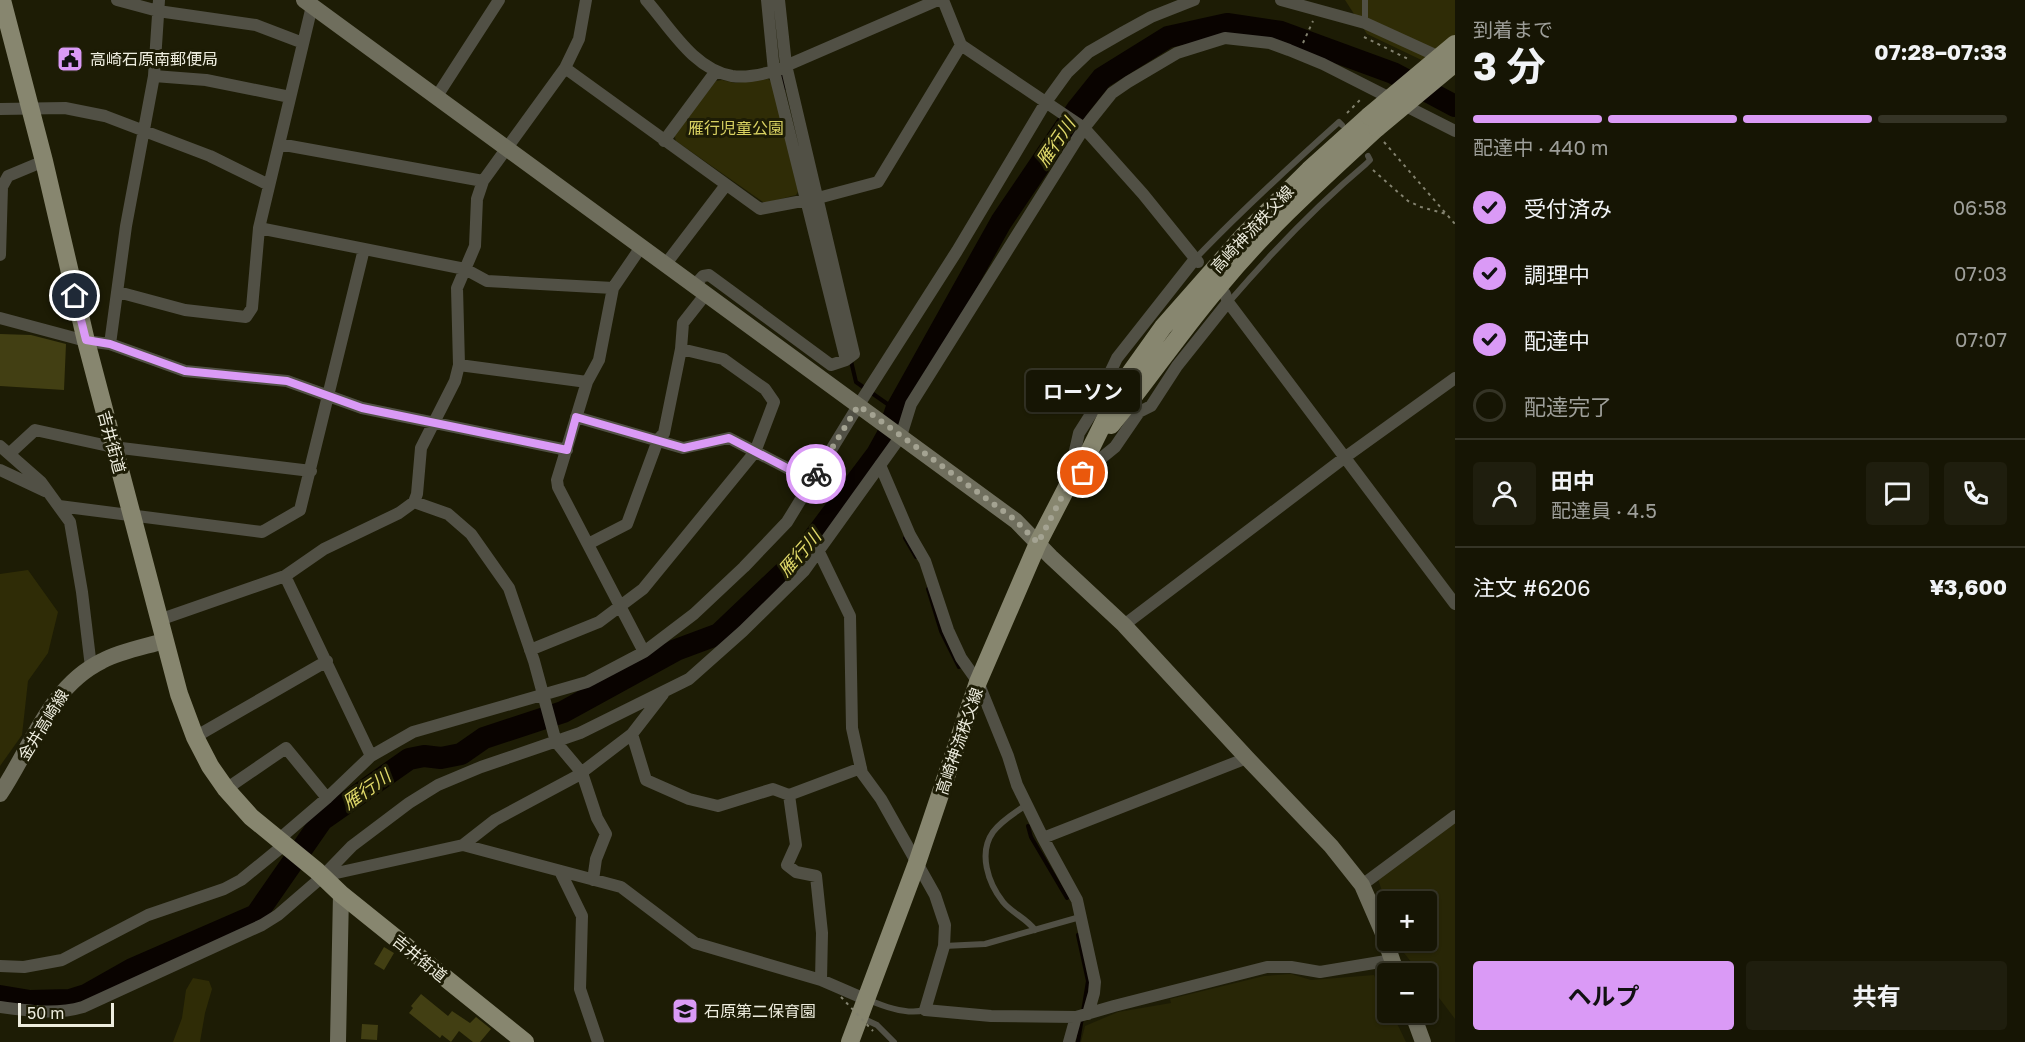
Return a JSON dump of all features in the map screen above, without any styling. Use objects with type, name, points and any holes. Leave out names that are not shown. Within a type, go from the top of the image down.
[{"type":"main road","name":"吉井街道","points":[[2,5],[31,108],[86,340],[178,694],[195,737],[210,766],[226,789],[251,817],[284,845]]},
{"type":"main road","name":"高崎神流秩父線","points":[[1377,129],[1455,44]]},
{"type":"main road","name":"高崎神流秩父線","points":[[850,1042],[917,863],[978,682],[1038,543],[1067,487],[1090,450],[1123,383],[1163,327],[1275,203],[1377,129],[1455,64]]},
{"type":"main road","points":[[284,845],[320,874]]},
{"type":"main road","name":"吉井街道","points":[[320,874],[341,894],[525,1042]]},
{"type":"street","points":[[117,0],[256,25],[303,43]]},
{"type":"street","points":[[159,620],[285,576],[324,549],[399,513],[414,502],[417,494],[421,448],[455,381],[459,365],[457,288],[475,246],[477,199],[483,181],[565,68],[579,39],[586,0]]},
{"type":"street","points":[[766,0],[774,71],[812,199]]},
{"type":"street","points":[[588,544],[627,524],[658,440],[664,433],[681,349],[683,323],[700,291],[703,276],[709,275],[831,365],[846,360],[786,65],[780,0]]},
{"type":"street","points":[[653,2],[693,56],[716,70],[732,76],[753,76],[774,71],[938,0]]},
{"type":"street","points":[[943,0],[961,45],[1084,128],[1143,194],[1196,260],[1117,358],[1106,381],[1104,392],[1079,433],[1067,487]]},
{"type":"street","points":[[0,966],[24,967],[62,960],[148,915],[224,889],[241,880],[284,845],[327,798],[371,756],[413,732],[469,714],[587,682],[644,652],[694,614],[787,522],[957,251],[1046,102],[1067,73],[1089,52],[1151,17],[1194,0]]},
{"type":"street","points":[[1281,0],[1455,64]]},
{"type":"street","points":[[437,96],[495,2]]},
{"type":"street","points":[[118,292],[185,310],[246,317],[252,309],[259,228],[303,43],[308,3],[1014,519],[1124,625],[1331,846],[1362,885],[1393,963]]},
{"type":"street","points":[[110,344],[126,226],[154,76],[159,6]]},
{"type":"street","points":[[0,1007],[33,1011],[70,1011],[83,1007],[262,925],[278,915],[352,846],[409,803],[438,785],[481,767],[580,733],[689,679],[742,632],[804,571],[819,552],[901,436],[911,404],[1084,128],[1112,93],[1177,52],[1225,38],[1270,43],[1299,51],[1455,131]]},
{"type":"street","points":[[565,68],[760,209],[812,199],[878,182],[961,45]]},
{"type":"street","points":[[664,141],[716,70]]},
{"type":"street","points":[[154,76],[206,80],[290,98]]},
{"type":"street","points":[[0,109],[65,108],[95,114],[210,156],[269,185]]},
{"type":"street","points":[[279,144],[483,181]]},
{"type":"street","points":[[0,255],[2,187],[8,176],[44,161]]},
{"type":"street","points":[[665,265],[726,185]]},
{"type":"street","points":[[259,228],[465,269],[487,281],[614,288]]},
{"type":"street","points":[[641,247],[614,288],[599,360],[587,382],[557,480],[558,487],[644,652]]},
{"type":"street","points":[[58,506],[262,532],[300,510],[364,249]]},
{"type":"street","points":[[1067,487],[1115,447],[1139,412],[1151,406],[1227,298],[1455,604]]},
{"type":"street","points":[[0,318],[110,344],[185,371],[287,381],[362,408],[567,450]]},
{"type":"street","points":[[530,650],[599,622],[644,589],[755,452],[774,402],[765,389],[723,359],[681,349]]},
{"type":"street","points":[[459,365],[587,382]]},
{"type":"street","points":[[1124,625],[1344,458],[1455,378]]},
{"type":"street","points":[[576,417],[684,448],[729,438],[812,481]]},
{"type":"street","points":[[92,667],[70,522],[41,482],[4,450],[34,430],[113,447],[311,471]]},
{"type":"street","points":[[880,465],[910,535],[925,561],[948,630],[961,658],[978,682],[1027,805],[1077,900],[1095,982],[1088,1014]]},
{"type":"street","points":[[0,470],[49,493]]},
{"type":"street","points":[[414,502],[448,514],[471,534],[509,588],[530,650],[556,742],[582,773],[597,818],[606,834],[596,859],[592,880]]},
{"type":"street","points":[[819,552],[850,616],[852,728],[862,773],[881,799],[917,863],[935,896],[945,925],[944,946],[925,1010],[991,1016],[1076,1017],[1267,967],[1292,967],[1320,972],[1377,968]]},
{"type":"street","points":[[285,576],[371,756]]},
{"type":"street","name":"金井高崎線","points":[[0,794],[51,706],[72,681],[111,657],[164,641]]},
{"type":"street","points":[[195,737],[327,661]]},
{"type":"street","points":[[463,845],[495,820],[582,773],[632,734],[666,691]]},
{"type":"street","points":[[632,734],[646,780],[689,799],[718,806],[773,789],[789,795],[861,768]]},
{"type":"street","points":[[226,789],[286,748],[327,798]]},
{"type":"street","points":[[1043,838],[1247,758]]},
{"type":"street","points":[[789,795],[796,845],[788,865],[796,872],[816,876],[822,933],[821,980]]},
{"type":"street","points":[[1362,885],[1455,816]]},
{"type":"street","points":[[320,874],[463,845],[621,887],[695,943],[821,980],[865,999]]},
{"type":"street","points":[[560,871],[582,916],[580,989],[598,1042]]},
{"type":"street","points":[[338,1042],[341,894]]},
{"type":"street","points":[[1069,1042],[1076,1017]]},
{"type":"street","points":[[1416,1023],[1423,1042]]},
{"type":"lane","points":[[1362,29],[1365,0]]},
{"type":"lane","points":[[1196,260],[1240,212],[1340,123]]},
{"type":"lane","points":[[1227,298],[1296,227],[1370,160],[1368,156]]},
{"type":"lane","points":[[1027,805],[1006,819],[992,833],[985,853],[992,886],[1005,904],[1029,922],[1035,930]]},
{"type":"lane","points":[[944,946],[985,944],[1080,917]]},
{"type":"lane","points":[[865,999],[883,1006],[918,1012],[925,1010]]},
{"type":"lane","points":[[859,1016],[877,1025],[894,1042]]},
{"type":"path","points":[[1299,51],[1317,13]]},
{"type":"path","points":[[1362,29],[1412,61]]},
{"type":"path","points":[[1340,123],[1371,89]]},
{"type":"path","points":[[1377,129],[1455,224]]},
{"type":"path","points":[[1366,164],[1408,201],[1448,214]]},
{"type":"path","points":[[841,997],[873,1031]]},
{"type":"shaded area","points":[[1455,822],[1455,1019],[1437,995],[1437,963],[1412,963],[1403,951],[1437,951],[1437,891],[1382,891],[1378,879]]},
{"type":"shaded area","points":[[1291,974],[1311,980],[1374,975],[1377,982],[1377,1023],[1397,1023],[1406,1042],[1081,1042],[1085,1026],[1118,1012],[1171,1003],[1170,999],[1264,976]]},
{"type":"green space","points":[[1345,0],[1455,0],[1455,76],[1367,34]]},
{"type":"green space","name":"雁行児童公園","points":[[768,79],[772,82],[799,190],[796,195],[763,202],[676,141],[674,134],[716,81],[735,83]]},
{"type":"green space","points":[[28,570],[58,612],[48,653],[28,681],[22,735],[0,766],[0,574]]},
{"type":"green space","points":[[193,978],[209,981],[212,989],[200,1042],[173,1042],[182,1018],[186,990]]},
{"type":"building","points":[[0,334],[31,335],[66,344],[64,390],[0,386]]},
{"type":"building","points":[[384,947],[394,953],[384,970],[374,964]]},
{"type":"building","points":[[421,994],[448,1016],[452,1011],[470,1023],[476,1017],[491,1029],[480,1042],[473,1042],[459,1031],[451,1042],[442,1035],[440,1038],[409,1013],[413,1008],[411,1006]]},
{"type":"building","points":[[362,1024],[378,1025],[377,1040],[361,1039]]},
{"type":"waterway","name":"雁行川","points":[[0,996],[30,1001],[70,1000],[86,995],[132,969],[256,915],[322,820],[409,759],[424,756],[441,758],[461,754],[484,738],[563,712],[676,650],[719,634],[798,559],[877,454],[887,436],[896,410],[1001,222],[1078,108],[1102,78],[1168,37],[1227,24],[1281,32],[1393,73],[1455,106]]},
{"type":"waterway","points":[[781,69],[785,88]]},
{"type":"waterway","points":[[851,361],[856,382],[896,410]]},
{"type":"waterway","points":[[905,538],[916,557]]},
{"type":"waterway","points":[[928,589],[941,631],[959,667]]},
{"type":"waterway","points":[[1028,826],[1031,837],[1067,898]]},
{"type":"waterway","points":[[1078,935],[1088,981],[1078,1042]]},
{"type":"way so far","points":[[816,474],[858,406],[1014,519],[1038,543],[1067,487],[1083,473]]},
{"type":"place","name":"高崎石原南郵便局","points":[[70,59]]},
{"type":"place","name":"ローソン","points":[[1083,473]]},
{"type":"place","name":"石原第二保育園","points":[[685,1011]]},
{"type":"route","points":[[75,296],[86,340],[110,344],[185,371],[287,381],[362,408],[567,450],[576,417],[684,448],[729,438],[812,481],[816,474]]}]
